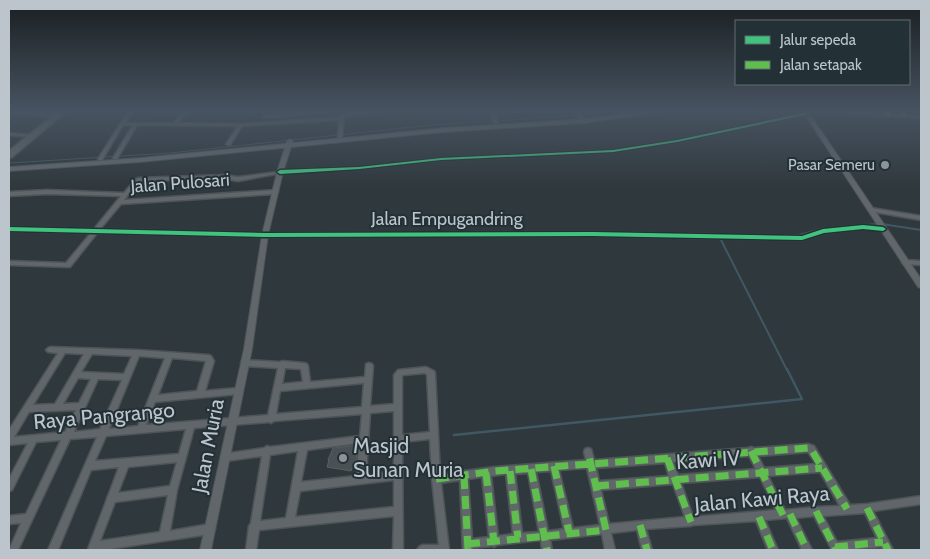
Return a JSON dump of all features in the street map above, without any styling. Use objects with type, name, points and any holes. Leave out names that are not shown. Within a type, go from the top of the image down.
[{"type":"highway","points":[[9,155],[32,136]]},
{"type":"main road","points":[[290,143],[333,136]]},
{"type":"main road","points":[[9,166],[149,157],[377,136]]},
{"type":"main road","points":[[9,166],[116,156],[136,158]]},
{"type":"street","points":[[101,158],[115,136]]},
{"type":"street","points":[[116,156],[128,136]]},
{"type":"street","points":[[228,144],[233,136]]},
{"type":"street","points":[[119,202],[138,180],[225,176],[236,179],[280,173],[368,167],[441,159],[613,150],[698,136]]},
{"type":"street","points":[[822,136],[921,286]]},
{"type":"street","name":"Jalan Muria","points":[[205,550],[248,349],[266,233],[280,173],[290,143]]},
{"type":"street","points":[[9,194],[47,192],[125,195]]},
{"type":"street","name":"Jalan Pulosari","points":[[9,263],[68,265],[119,202],[275,192]]},
{"type":"street","points":[[871,210],[921,218]]},
{"type":"street","name":"Jalan Empugandring","points":[[9,227],[266,233],[593,234],[802,238],[823,231],[882,227]]},
{"type":"street","points":[[905,262],[921,262]]},
{"type":"street","points":[[50,350],[208,358],[210,361],[200,395]]},
{"type":"street","points":[[9,437],[63,351]]},
{"type":"street","points":[[57,407],[90,351]]},
{"type":"street","points":[[53,550],[137,353]]},
{"type":"street","points":[[140,430],[170,355]]},
{"type":"street","points":[[245,363],[304,366],[307,386]]},
{"type":"street","points":[[270,419],[282,364]]},
{"type":"street","points":[[361,479],[369,366]]},
{"type":"street","points":[[398,550],[397,407],[399,372],[430,372],[436,479],[444,550],[422,550]]},
{"type":"street","points":[[76,375],[126,377]]},
{"type":"street","points":[[14,550],[96,376]]},
{"type":"street","points":[[277,388],[367,380]]},
{"type":"street","points":[[152,399],[238,391]]},
{"type":"street","points":[[26,409],[82,406]]},
{"type":"street","name":"Raya Pangrango","points":[[9,441],[397,407]]},
{"type":"street","points":[[164,536],[173,490],[191,426]]},
{"type":"street","points":[[398,439],[434,435]]},
{"type":"street","points":[[9,487],[12,475],[34,439]]},
{"type":"street","points":[[226,457],[267,450],[364,439]]},
{"type":"street","points":[[290,522],[303,446]]},
{"type":"street","points":[[436,479],[554,466],[591,465],[808,448],[811,449],[846,509]]},
{"type":"street","points":[[251,550],[267,450]]},
{"type":"street","points":[[751,451],[807,550]]},
{"type":"street","points":[[588,452],[610,550]]},
{"type":"street","points":[[88,466],[181,458]]},
{"type":"street","points":[[667,458],[691,522]]},
{"type":"street","points":[[93,549],[126,463]]},
{"type":"street","points":[[554,466],[569,532]]},
{"type":"street","name":"Kawi IV","points":[[596,486],[822,468]]},
{"type":"street","points":[[531,469],[546,550]]},
{"type":"street","points":[[510,471],[518,538]]},
{"type":"street","points":[[486,473],[494,542]]},
{"type":"street","points":[[296,487],[398,475]]},
{"type":"street","points":[[464,476],[468,547]]},
{"type":"street","points":[[112,498],[173,490]]},
{"type":"street","name":"Jalan Kawi Raya","points":[[468,547],[518,538],[569,532],[867,508],[921,500]]},
{"type":"street","points":[[816,511],[836,549],[886,546],[867,508]]},
{"type":"street","points":[[254,526],[398,511]]},
{"type":"street","points":[[760,516],[773,550]]},
{"type":"street","points":[[9,520],[28,518]]},
{"type":"street","points":[[640,525],[647,550]]},
{"type":"street","points":[[93,549],[210,529]]},
{"type":"building","name":"Masjid Sunan Muria","points":[[357,445],[356,466],[353,465],[351,471],[327,467],[333,448]]},
{"type":"waterway","points":[[9,163],[170,153],[328,136]]},
{"type":"waterway","points":[[796,236],[821,229],[877,224]]},
{"type":"waterway","points":[[882,224],[921,230]]},
{"type":"waterway","points":[[720,238],[787,370]]},
{"type":"waterway","points":[[454,435],[802,399],[787,369]]},
{"type":"marked path","points":[[436,479],[495,471],[808,448],[811,449],[847,509]]},
{"type":"marked path","points":[[751,451],[783,515]]},
{"type":"marked path","points":[[467,544],[606,530],[588,452]]},
{"type":"marked path","points":[[667,458],[691,522]]},
{"type":"marked path","points":[[554,466],[569,532]]},
{"type":"marked path","points":[[596,486],[822,468]]},
{"type":"marked path","points":[[531,469],[547,550]]},
{"type":"marked path","points":[[510,471],[518,538]]},
{"type":"marked path","points":[[486,473],[494,542]]},
{"type":"marked path","points":[[464,476],[468,550]]},
{"type":"marked path","points":[[867,508],[888,550]]},
{"type":"marked path","points":[[816,511],[836,550]]},
{"type":"marked path","points":[[790,514],[807,550]]},
{"type":"marked path","points":[[759,517],[773,550]]},
{"type":"marked path","points":[[640,525],[647,550]]},
{"type":"marked path","points":[[835,547],[883,542]]},
{"type":"cycle path","points":[[280,172],[359,168],[441,159],[613,151],[700,136]]},
{"type":"cycle path","points":[[9,229],[265,235],[593,234],[802,238],[823,231],[863,227],[883,229]]},
{"type":"place","name":"Pasar Semeru","points":[[885,165]]},
{"type":"place","name":"Masjid Sunan Muria","points":[[343,458]]}]
